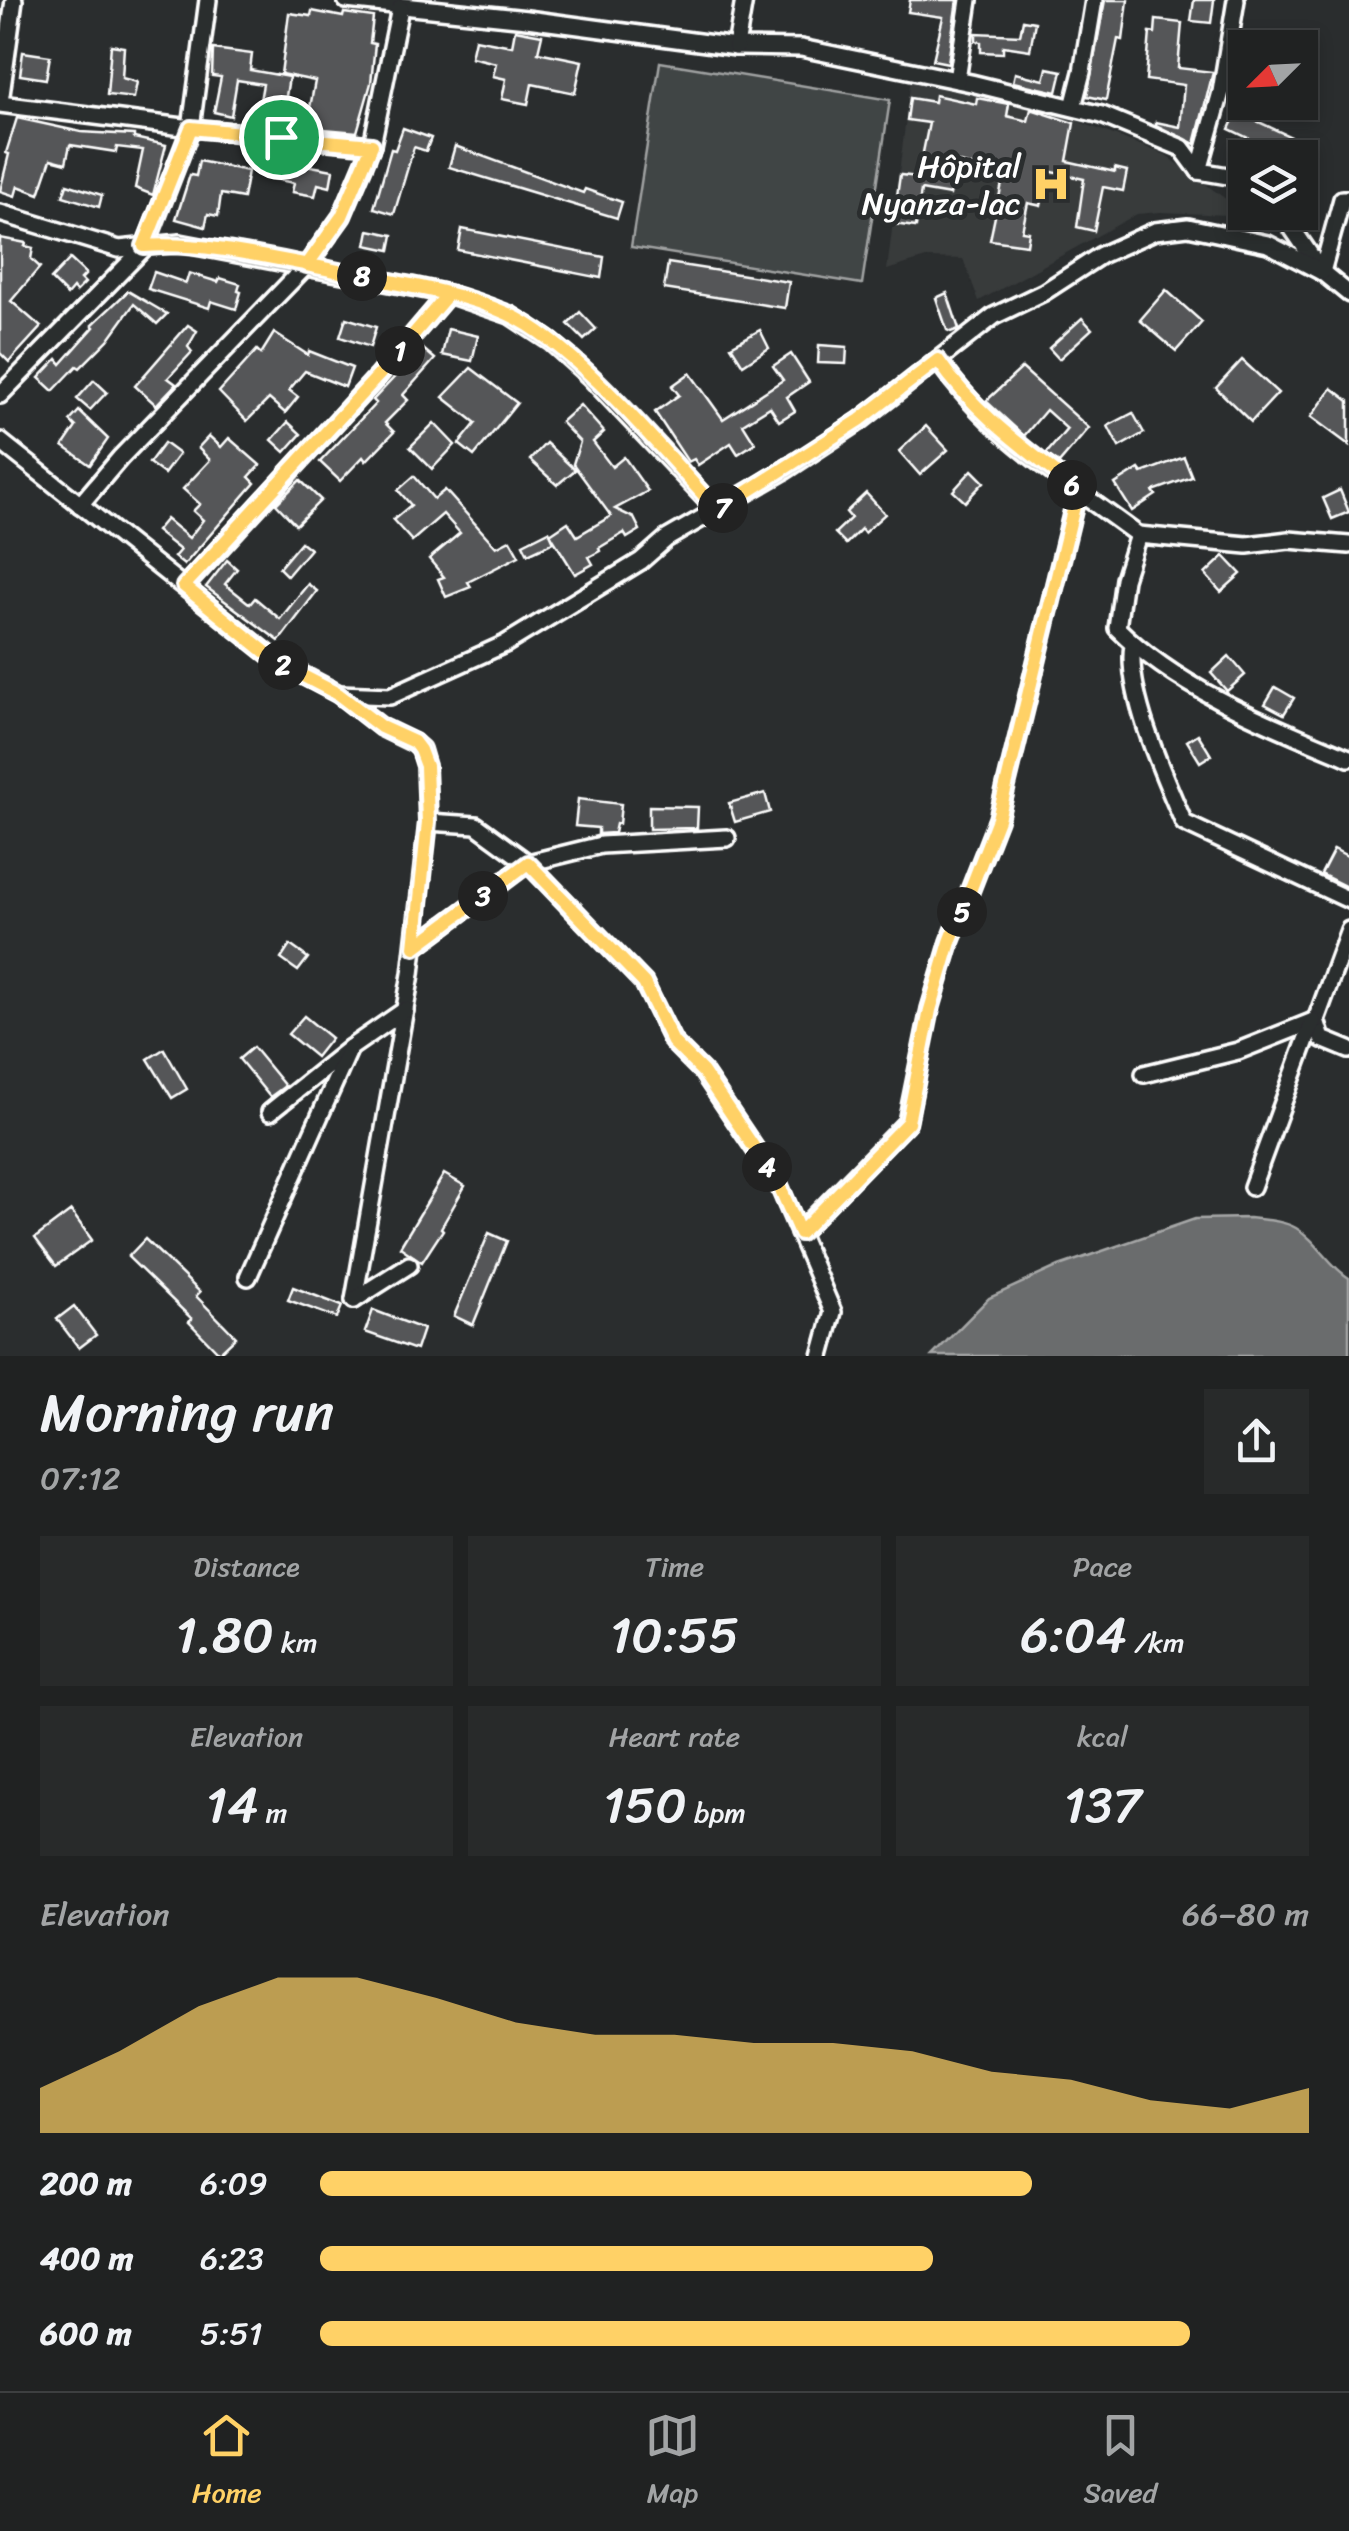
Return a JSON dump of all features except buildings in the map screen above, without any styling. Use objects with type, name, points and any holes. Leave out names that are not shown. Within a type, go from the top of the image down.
[{"type":"street","points":[[14,0],[0,103],[191,128],[372,145]]},
{"type":"street","points":[[0,395],[144,246],[191,128],[208,0]]},
{"type":"street","points":[[346,0],[736,47],[801,48],[1072,107],[1172,143],[1182,148],[1200,171],[1228,176]]},
{"type":"street","points":[[527,19],[530,0]]},
{"type":"street","points":[[736,47],[744,0]]},
{"type":"street","points":[[958,80],[969,0]]},
{"type":"street","points":[[1072,107],[1094,0]]},
{"type":"street","points":[[1200,171],[1221,92],[1236,0]]},
{"type":"street","points":[[80,505],[307,265],[342,216],[372,145],[400,8]]},
{"type":"street","points":[[1322,272],[1342,200],[1349,199]]},
{"type":"street","points":[[0,213],[119,249],[180,244],[307,265],[448,294],[510,315],[551,342],[718,511]]},
{"type":"street","points":[[338,694],[390,696],[506,644],[641,561],[666,539],[718,511],[860,420],[994,316],[1044,292],[1101,255],[1155,231],[1188,228],[1268,244],[1322,272],[1349,294]]},
{"type":"street","points":[[1293,230],[1322,272]]},
{"type":"street","points":[[184,586],[378,376],[448,294]]},
{"type":"street","points":[[938,360],[955,385],[1002,431],[1138,535],[1247,544],[1289,540],[1349,545]]},
{"type":"street","points":[[0,441],[280,664],[338,694],[381,727],[414,742],[420,750],[426,766],[428,822],[415,947],[354,1300],[409,1266]]},
{"type":"street","points":[[800,1233],[908,1122],[930,1010],[950,942],[998,819],[1078,490]]},
{"type":"street","points":[[1138,535],[1124,579],[1117,628],[1176,674],[1242,710],[1349,758]]},
{"type":"street","points":[[1133,644],[1130,662],[1157,761],[1184,823],[1349,900]]},
{"type":"street","points":[[428,822],[476,824],[528,863],[644,983],[673,1042],[703,1072],[778,1183],[833,1312],[821,1356]]},
{"type":"street","points":[[415,947],[528,863],[601,845],[727,838]]},
{"type":"street","points":[[1252,1187],[1349,930]]},
{"type":"street","points":[[270,1112],[350,1048],[406,1010]]},
{"type":"street","points":[[1315,1021],[1322,1039],[1349,1050]]},
{"type":"street","points":[[1144,1074],[1238,1051],[1315,1021]]},
{"type":"street","points":[[248,1277],[350,1048]]},
{"type":"shaded area","points":[[660,62],[890,100],[862,284],[631,247]]},
{"type":"shaded area","name":"Hôpital Nyanza-lac","points":[[911,77],[1059,114],[1166,155],[1228,201],[1228,215],[1137,214],[979,301],[963,259],[926,258],[887,270]]},
{"type":"shaded area","points":[[1249,1218],[1296,1228],[1349,1278],[1349,1356],[932,1356],[989,1298],[1059,1266],[1195,1219]]},
{"type":"place","name":"Hôpital Nyanza-lac","points":[[1051,184]]},
{"type":"route","points":[[281,137],[191,128],[144,246],[180,244],[307,265],[448,294],[510,315],[551,342],[589,376],[718,511],[860,420],[938,360],[955,385],[1002,431],[1078,490],[998,819],[950,942],[930,1010],[908,1122],[800,1233],[778,1183],[703,1072],[673,1042],[644,983],[528,863],[415,947],[428,822],[426,766],[420,750],[414,742],[381,727],[338,694],[280,664],[184,586],[378,376],[448,294],[307,265],[342,216],[372,145],[281,137]]}]
